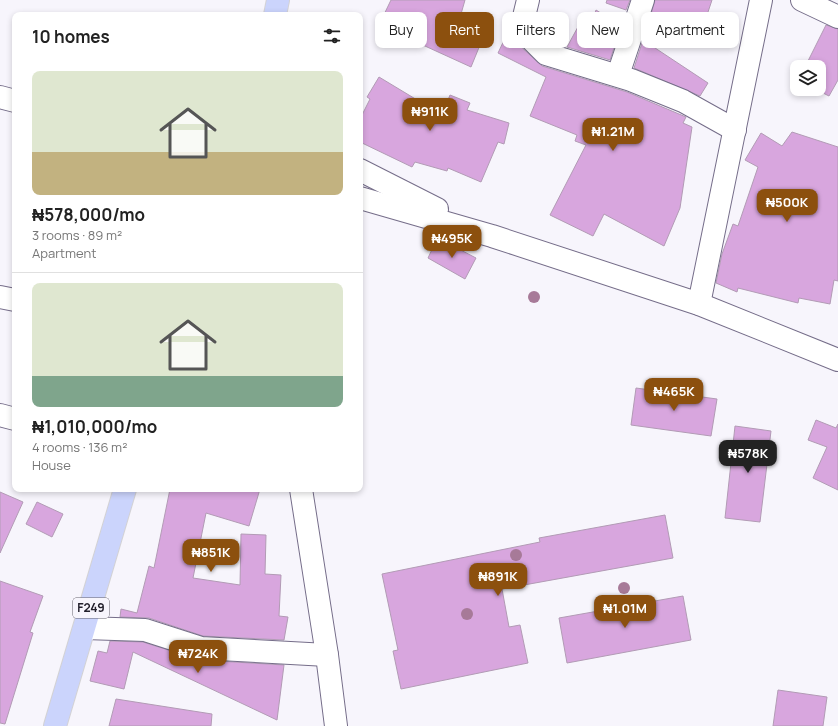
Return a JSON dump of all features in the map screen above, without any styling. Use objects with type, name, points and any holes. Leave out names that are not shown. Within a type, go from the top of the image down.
[{"type":"main road","points":[[276,12],[278,0]]},
{"type":"main road","points":[[288,12],[289,0]]},
{"type":"main road","name":"F249","points":[[55,726],[124,492]]},
{"type":"street","points":[[528,0],[520,29],[546,54],[618,75],[683,101],[735,130]]},
{"type":"street","points":[[618,75],[643,0]]},
{"type":"street","points":[[699,304],[762,0]]},
{"type":"street","points":[[802,0],[838,17]]},
{"type":"street","points":[[0,97],[12,100]]},
{"type":"street","points":[[0,112],[12,115]]},
{"type":"street","points":[[363,172],[492,236]]},
{"type":"street","points":[[363,199],[492,236],[699,304],[837,357]]},
{"type":"street","points":[[0,297],[12,299]]},
{"type":"street","points":[[0,415],[12,418]]},
{"type":"street","points":[[300,492],[327,655],[336,726]]},
{"type":"street","points":[[85,628],[145,630],[202,648],[327,655]]},
{"type":"building","points":[[391,0],[465,0],[462,12],[435,12],[435,48],[479,48],[471,67],[427,47],[427,12],[385,12]]},
{"type":"building","points":[[607,0],[630,0],[626,10],[606,3]]},
{"type":"building","points":[[655,0],[712,0],[708,12],[652,12]]},
{"type":"building","points":[[826,25],[838,29],[838,80],[829,96],[826,94],[826,60],[808,60]]},
{"type":"building","points":[[577,29],[577,48],[614,48],[610,60],[569,48],[569,43]]},
{"type":"building","points":[[502,45],[502,48],[522,48],[542,66],[627,92],[686,117],[683,123],[692,127],[680,208],[664,246],[604,214],[593,236],[550,215],[586,145],[575,141],[577,135],[530,116],[546,77],[498,53]]},
{"type":"building","points":[[641,46],[641,48],[655,48],[708,83],[700,96],[634,68]]},
{"type":"building","points":[[379,77],[442,115],[450,95],[470,103],[467,110],[509,123],[504,144],[498,142],[481,182],[448,168],[447,171],[415,162],[412,167],[363,143],[363,113],[370,99],[367,97]]},
{"type":"building","points":[[792,132],[838,147],[838,281],[834,280],[830,304],[799,298],[798,303],[738,288],[737,292],[716,283],[722,254],[733,224],[738,226],[758,167],[745,160],[761,133],[782,146]]},
{"type":"building","points":[[436,241],[452,249],[453,246],[476,258],[465,279],[428,258]]},
{"type":"building","points":[[636,388],[717,399],[711,436],[631,425]]},
{"type":"building","points":[[816,420],[836,428],[838,424],[838,490],[813,478],[827,447],[808,440]]},
{"type":"building","points":[[735,426],[771,431],[760,522],[725,518]]},
{"type":"building","points":[[0,492],[23,502],[0,553]]},
{"type":"building","points":[[169,492],[259,492],[249,526],[206,513],[193,578],[240,585],[241,534],[266,535],[265,574],[281,575],[279,616],[288,617],[284,640],[203,636],[149,618],[120,617],[121,609],[137,613],[149,566],[154,568]]},
{"type":"building","points":[[37,502],[63,514],[52,537],[26,524]]},
{"type":"building","points":[[665,515],[673,558],[502,589],[509,627],[520,625],[528,663],[401,689],[393,651],[398,650],[382,574],[540,542],[539,538]]},
{"type":"building","points":[[0,581],[43,596],[30,632],[33,633],[5,724],[0,723]]},
{"type":"building","points":[[683,596],[691,640],[567,663],[559,618]]},
{"type":"building","points":[[110,641],[143,642],[200,660],[284,665],[277,720],[133,652],[124,689],[90,681],[98,651],[107,653]]},
{"type":"building","points":[[778,690],[827,697],[823,726],[773,726]]},
{"type":"building","points":[[116,699],[212,714],[211,726],[109,726]]}]
